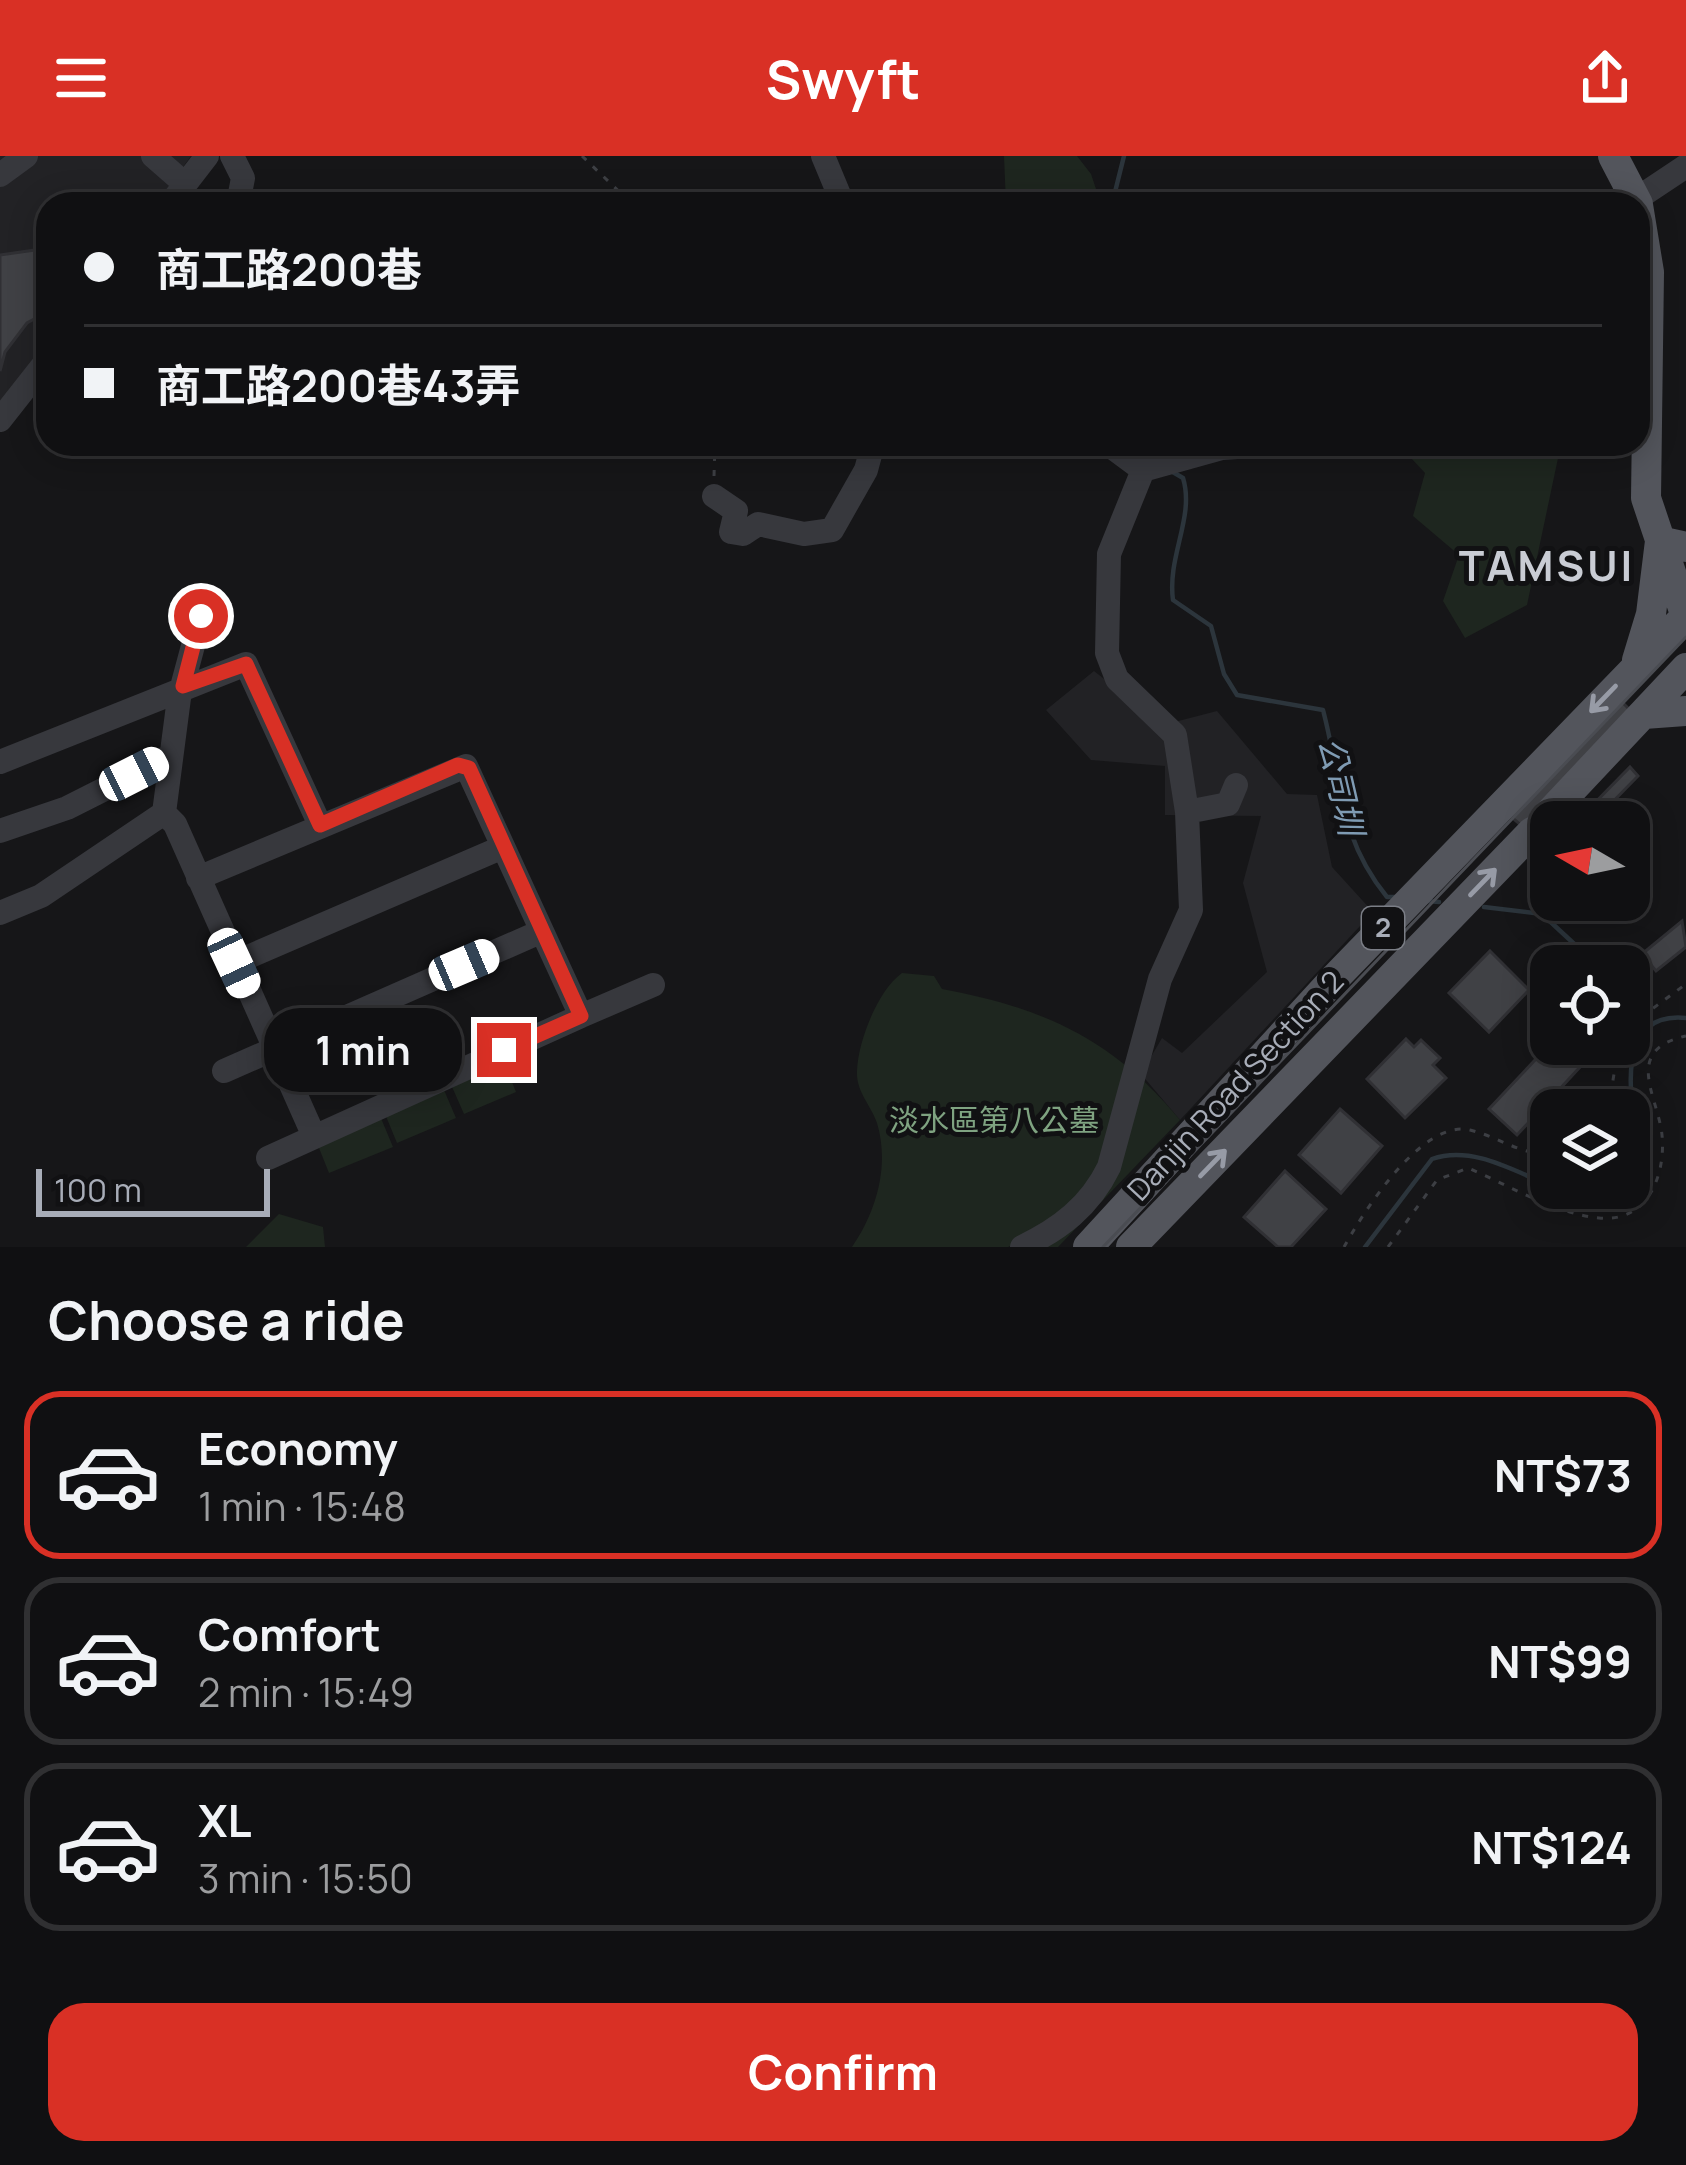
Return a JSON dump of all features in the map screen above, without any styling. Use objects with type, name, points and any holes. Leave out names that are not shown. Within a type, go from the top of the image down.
[{"type":"main road","points":[[1612,156],[1630,192]]},
{"type":"main road","points":[[1643,456],[1673,544],[1686,617]]},
{"type":"main road","points":[[1635,665],[1673,544]]},
{"type":"main road","name":"Danjin Road Section 2","points":[[1088,1247],[1335,978],[1686,617]]},
{"type":"main road","name":"Danjin Road Section 2","points":[[1132,1247],[1686,668]]},
{"type":"main road","points":[[1644,714],[1686,711]]},
{"type":"street","points":[[0,175],[26,156]]},
{"type":"street","points":[[153,156],[177,192]]},
{"type":"street","points":[[180,192],[207,156]]},
{"type":"street","points":[[232,156],[243,178],[240,192]]},
{"type":"street","points":[[823,156],[838,192]]},
{"type":"street","points":[[1650,192],[1686,166]]},
{"type":"street","points":[[0,420],[36,374]]},
{"type":"street","points":[[714,496],[736,511],[731,532],[743,534],[758,524],[804,534],[832,530],[870,456]]},
{"type":"street","points":[[1123,456],[1143,470]]},
{"type":"street","points":[[1143,470],[1193,456]]},
{"type":"street","points":[[1022,1247],[1054,1231],[1096,1193],[1109,1167],[1160,979],[1191,910],[1187,812],[1175,735],[1117,679],[1108,653],[1109,554],[1143,470]]},
{"type":"street","points":[[201,616],[168,757],[164,813],[313,1134]]},
{"type":"street","points":[[0,763],[240,663],[250,669],[320,825]]},
{"type":"street","points":[[0,831],[67,808],[168,757]]},
{"type":"street","points":[[198,878],[462,765],[469,768],[581,1016]]},
{"type":"street","points":[[1187,812],[1228,804],[1236,785]]},
{"type":"street","points":[[0,914],[41,896],[164,813]]},
{"type":"street","points":[[234,963],[503,847]]},
{"type":"street","points":[[224,1071],[540,932]]},
{"type":"street","points":[[268,1158],[653,985]]},
{"type":"path","points":[[582,156],[620,192]]},
{"type":"path","points":[[714,496],[715,456]]},
{"type":"path","points":[[1650,1010],[1686,984]]},
{"type":"path","points":[[1388,1247],[1437,1180],[1468,1168],[1595,1218],[1621,1219],[1639,1209],[1656,1187],[1661,1165],[1662,1132],[1646,1085],[1650,1063],[1662,1045],[1686,1036]]},
{"type":"path","points":[[1344,1247],[1404,1162],[1432,1136],[1466,1128],[1530,1154]]},
{"type":"shaded area","points":[[0,156],[191,156],[165,192],[36,192],[36,365],[0,414]]},
{"type":"shaded area","points":[[1094,671],[1163,725],[1217,711],[1287,794],[1317,795],[1332,867],[1373,912],[1180,1120],[1141,1074],[1162,1038],[1182,1053],[1267,972],[1243,883],[1261,816],[1165,815],[1165,766],[1091,760],[1046,710]]},
{"type":"green space","points":[[1004,156],[1077,156],[1097,192],[1006,192]]},
{"type":"green space","points":[[1409,456],[1558,456],[1527,605],[1465,638],[1443,601],[1459,555],[1413,516],[1425,473]]},
{"type":"green space","name":"淡水區第八公墓","points":[[902,973],[934,976],[942,989],[1013,1006],[1074,1031],[1129,1068],[1180,1120],[1058,1247],[1035,1247],[1105,1165],[1051,1227],[1008,1247],[852,1247],[874,1204],[882,1156],[877,1123],[859,1085],[858,1059],[877,1004]]},
{"type":"green space","points":[[502,1057],[516,1092],[464,1114],[449,1080]]},
{"type":"green space","points":[[441,1083],[456,1118],[397,1143],[383,1109]]},
{"type":"green space","points":[[378,1111],[393,1147],[329,1173],[315,1138]]},
{"type":"green space","points":[[279,1214],[323,1227],[325,1247],[246,1247]]},
{"type":"building","points":[[35,250],[36,318],[5,352],[0,371],[0,255]]},
{"type":"building","points":[[1614,694],[1638,718],[1571,801],[1530,801],[1530,833],[1502,809]]},
{"type":"building","points":[[1630,767],[1638,776],[1614,801],[1597,801]]},
{"type":"building","points":[[1682,921],[1686,947],[1656,971],[1650,964],[1650,947]]},
{"type":"building","points":[[1490,951],[1529,990],[1489,1032],[1449,993]]},
{"type":"building","points":[[1406,1039],[1414,1047],[1421,1040],[1440,1058],[1433,1065],[1446,1078],[1405,1118],[1367,1079]]},
{"type":"building","points":[[1530,1065],[1582,1065],[1560,1089],[1530,1089],[1530,1121],[1517,1135],[1489,1109]]},
{"type":"building","points":[[1340,1109],[1382,1146],[1341,1193],[1299,1155]]},
{"type":"building","points":[[1285,1171],[1326,1209],[1291,1247],[1278,1247],[1244,1217]]},
{"type":"waterway","name":"公司圳","points":[[1115,192],[1124,156]]},
{"type":"waterway","name":"公司圳","points":[[1171,471],[1183,478],[1186,493],[1173,600],[1211,626],[1224,674],[1237,695],[1323,710],[1350,830],[1371,875],[1387,897],[1396,897]]},
{"type":"waterway","name":"公司圳","points":[[1427,901],[1439,902]]},
{"type":"waterway","name":"公司圳","points":[[1484,907],[1542,914],[1575,945]]},
{"type":"waterway","points":[[1631,1089],[1635,1048],[1645,1031],[1661,1020],[1686,1018]]},
{"type":"waterway","name":"公司圳","points":[[1365,1247],[1432,1159],[1477,1157],[1530,1177]]},
{"type":"tram line","points":[[1103,1247],[1686,637]]},
{"type":"district","name":"TAMSUI","points":[[1547,566]]},
{"type":"route","points":[[201,616],[183,686],[246,664],[320,825],[458,765],[469,768],[581,1016],[504,1050]]}]
